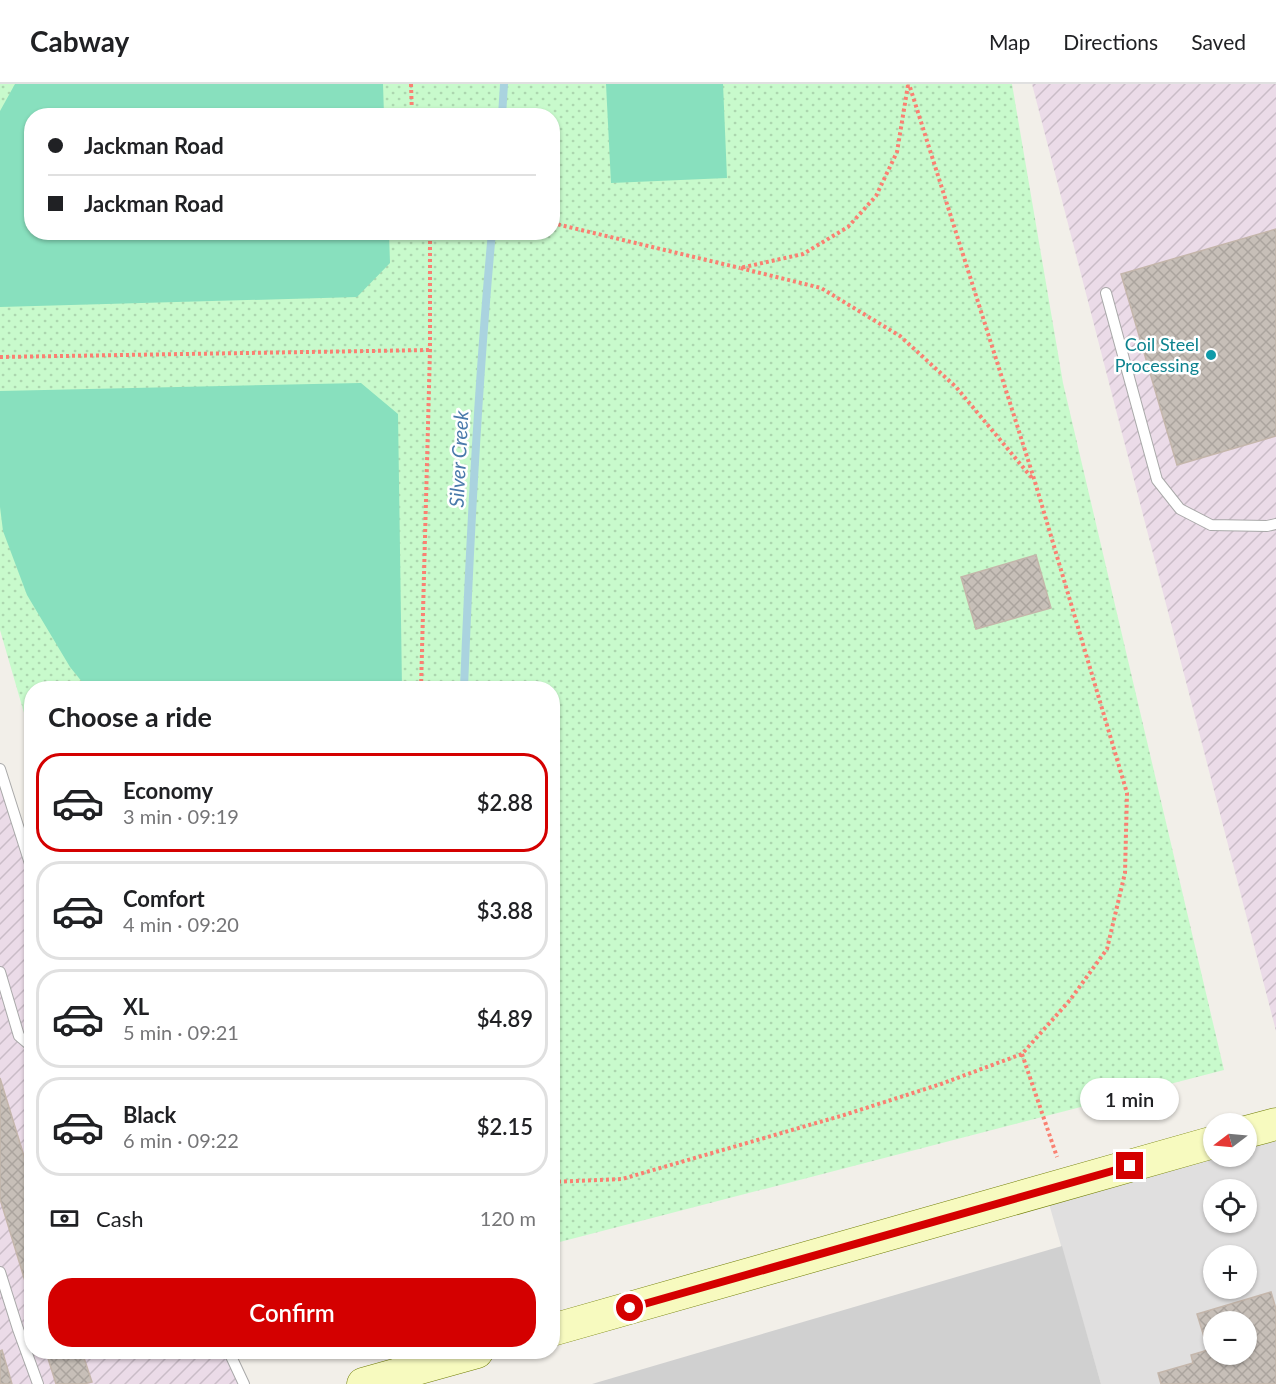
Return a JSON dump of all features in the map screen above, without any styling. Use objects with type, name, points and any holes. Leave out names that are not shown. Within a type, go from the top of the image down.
[{"type":"main road","points":[[1257,1129],[1276,1124]]},
{"type":"main road","points":[[560,1328],[1203,1145]]},
{"type":"main road","points":[[363,1384],[452,1359]]},
{"type":"lane","points":[[1106,292],[1157,480],[1180,509],[1211,525],[1267,526],[1276,524]]},
{"type":"lane","points":[[0,769],[24,845]]},
{"type":"lane","points":[[0,972],[19,1036],[24,1040]]},
{"type":"lane","points":[[0,1272],[24,1346]]},
{"type":"lane","points":[[29,1359],[38,1384]]},
{"type":"lane","points":[[232,1359],[244,1384]]},
{"type":"path","points":[[411,84],[412,108]]},
{"type":"path","points":[[740,268],[803,254],[848,227],[869,204],[876,196],[897,152],[908,84]]},
{"type":"path","points":[[560,1182],[622,1179],[844,1116],[1022,1054],[1070,1000],[1107,948],[1125,873],[1127,793],[1035,482],[908,84]]},
{"type":"path","points":[[560,225],[821,288],[900,336],[956,387],[1035,482]]},
{"type":"path","points":[[421,681],[430,350],[430,240]]},
{"type":"path","points":[[0,357],[430,350]]},
{"type":"path","points":[[1022,1054],[1066,1184]]},
{"type":"shaded area","points":[[1032,84],[1276,84],[1276,1031]]},
{"type":"shaded area","points":[[0,762],[24,840],[24,1359],[232,1359],[244,1384],[0,1384]]},
{"type":"shaded area","points":[[1276,1121],[1276,1384],[1101,1384],[1045,1190],[1203,1158],[1203,1167],[1257,1167],[1257,1127]]},
{"type":"shaded area","points":[[1062,1246],[1101,1384],[592,1384]]},
{"type":"green space","points":[[0,84],[1012,84],[1063,383],[1224,1070],[560,1242],[560,681],[24,681],[24,713],[0,630]]},
{"type":"green space","points":[[15,84],[383,84],[384,108],[24,108],[24,240],[389,240],[390,263],[357,297],[0,307],[0,111]]},
{"type":"green space","points":[[606,84],[723,84],[727,178],[611,183]]},
{"type":"green space","points":[[361,383],[398,414],[402,681],[81,681],[70,667],[27,595],[3,531],[0,507],[0,391]]},
{"type":"building","name":"Coil Steel Processing","points":[[1276,229],[1276,436],[1177,465],[1121,274]]},
{"type":"building","points":[[1036,555],[1051,608],[976,629],[961,577]]},
{"type":"building","points":[[0,1078],[24,1156],[24,1278],[0,1199]]},
{"type":"building","points":[[1271,1292],[1276,1309],[1276,1384],[1161,1384],[1158,1373],[1193,1363],[1191,1355],[1203,1351],[1203,1365],[1257,1365],[1257,1311],[1207,1311],[1247,1299],[1257,1299],[1257,1296]]},
{"type":"building","points":[[1203,1312],[1203,1334],[1197,1314]]},
{"type":"building","points":[[2,1350],[12,1384],[0,1384],[0,1351]]},
{"type":"building","points":[[48,1359],[84,1359],[92,1382],[56,1384]]},
{"type":"waterway","name":"Silver Creek","points":[[502,108],[504,84]]},
{"type":"waterway","name":"Silver Creek","points":[[464,681],[475,460],[491,240]]},
{"type":"place","name":"Coil Steel Processing","points":[[1211,355]]},
{"type":"route","points":[[630,1308],[1130,1166]]}]
